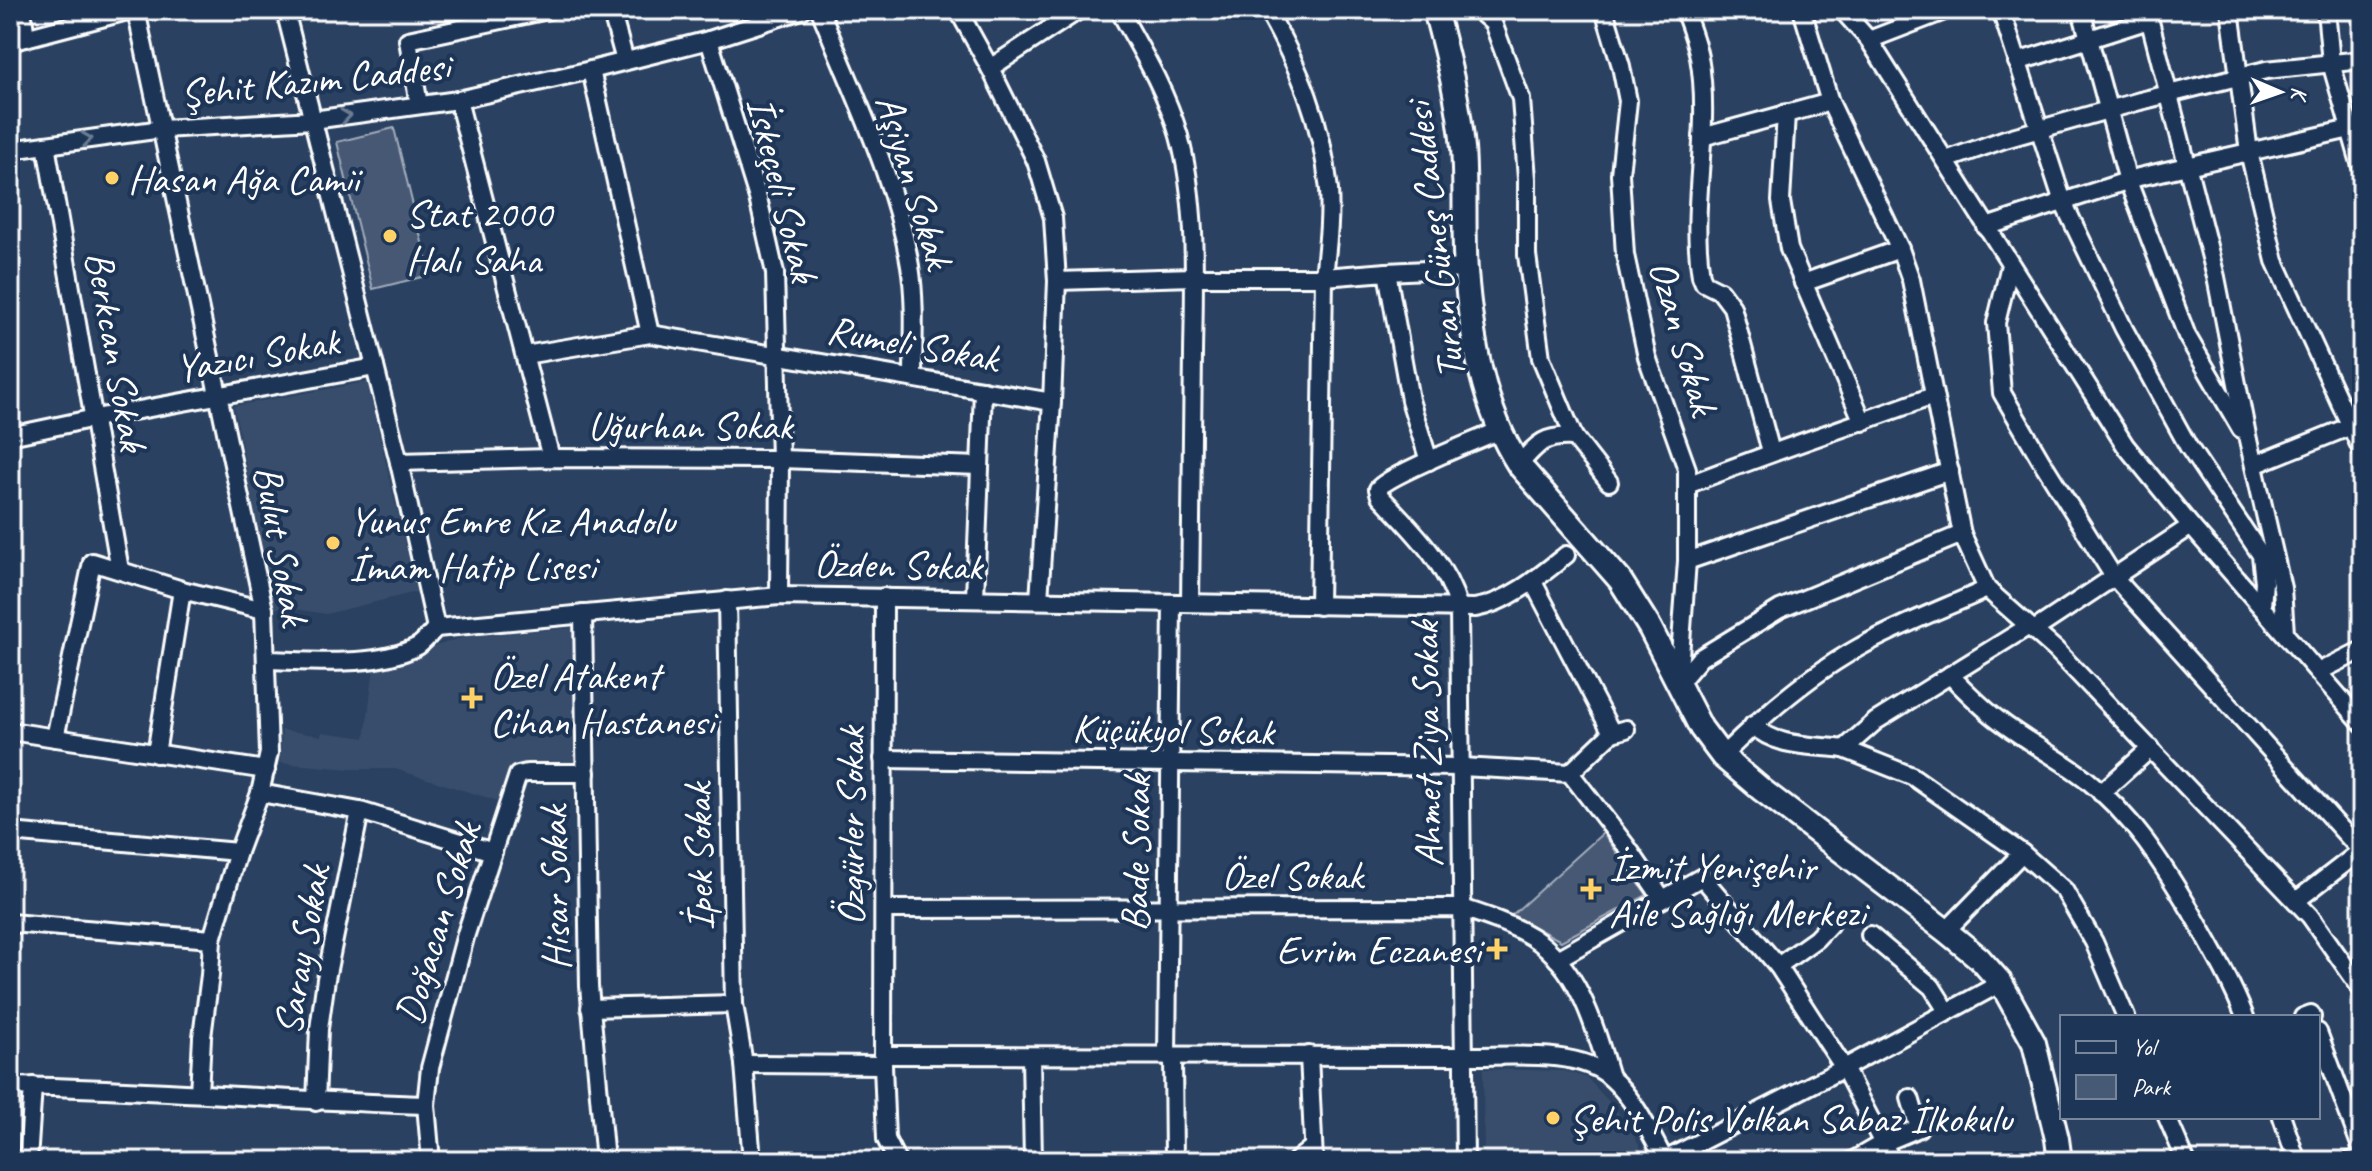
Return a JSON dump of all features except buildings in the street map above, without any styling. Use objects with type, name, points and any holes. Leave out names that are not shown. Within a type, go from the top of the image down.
[{"type":"main road","name":"Turan Güneş Caddesi","points":[[1435,10],[1463,144],[1466,268],[1476,344],[1500,430],[1519,465],[1620,580],[1650,628],[1701,728],[1722,756],[1946,931],[1979,958],[2001,983],[2034,1043],[2060,1161]]},
{"type":"street","points":[[22,10],[18,40],[134,10]]},
{"type":"street","name":"Bulut Sokak","points":[[134,10],[264,610],[270,732],[266,770],[212,939],[199,1093]]},
{"type":"street","points":[[285,10],[399,462],[436,628]]},
{"type":"street","points":[[419,105],[408,40],[548,10]]},
{"type":"street","points":[[611,10],[625,61]]},
{"type":"street","name":"Aşiyan Sokak","points":[[820,10],[880,158],[902,232],[913,292],[913,378]]},
{"type":"street","points":[[958,10],[1036,161],[1053,218],[1057,281],[1039,600]]},
{"type":"street","points":[[990,68],[1079,10]]},
{"type":"street","points":[[1119,10],[1162,90],[1179,135],[1189,192],[1194,277],[1190,603]]},
{"type":"street","points":[[1267,10],[1305,85],[1319,135],[1329,192],[1324,277],[1319,606]]},
{"type":"street","points":[[1478,10],[1493,23],[1521,99],[1527,179],[1527,255],[1541,358],[1574,437],[1609,482]]},
{"type":"street","name":"Ozan Sokak","points":[[1604,10],[1628,101],[1620,174],[1625,255],[1647,357],[1687,469],[1687,561],[1677,685]]},
{"type":"street","points":[[1684,10],[1696,41],[1703,99],[1699,222],[1701,276],[1704,283],[1720,291],[1732,307],[1771,452]]},
{"type":"street","points":[[1802,10],[1830,102],[1900,249],[1911,280],[1962,534],[1987,589],[2031,628],[2151,748],[2296,901],[2362,990]]},
{"type":"street","points":[[1842,10],[1869,40],[2125,445],[2362,723]]},
{"type":"street","points":[[1869,40],[1947,10]]},
{"type":"street","points":[[2001,10],[2063,202],[2124,329],[2188,446],[2261,555],[2264,582],[2262,606]]},
{"type":"street","points":[[2081,10],[2128,181],[2187,336],[2248,440]]},
{"type":"street","points":[[2230,10],[2249,152],[2275,261],[2362,451]]},
{"type":"street","points":[[2326,10],[2331,63],[2362,170]]},
{"type":"street","name":"Şehit Kazım Caddesi","points":[[10,150],[162,129],[313,120],[458,100],[709,40],[791,12]]},
{"type":"street","points":[[2017,62],[2089,39],[2148,15],[2216,277],[2248,440],[2282,588],[2285,633]]},
{"type":"street","name":"İskeçeli Sokak","points":[[709,40],[758,198],[777,290],[779,596]]},
{"type":"street","points":[[1946,160],[2038,130],[2266,70],[2362,60]]},
{"type":"street","points":[[591,70],[650,334]]},
{"type":"street","points":[[458,100],[551,458]]},
{"type":"street","points":[[1702,137],[1830,102]]},
{"type":"street","points":[[1786,113],[1781,201],[1789,249],[1863,422]]},
{"type":"street","points":[[1986,227],[2128,181],[2350,129]]},
{"type":"street","name":"Berkcan Sokak","points":[[46,145],[120,570]]},
{"type":"street","points":[[1803,283],[1900,249]]},
{"type":"street","points":[[2010,265],[1996,323],[2002,393],[2114,577],[2362,851],[2296,901]]},
{"type":"street","points":[[1057,281],[1324,277],[1466,268]]},
{"type":"street","points":[[1387,272],[1410,400],[1429,461]]},
{"type":"street","name":"Rumeli Sokak","points":[[525,355],[650,334],[1052,402]]},
{"type":"street","name":"Yazıcı Sokak","points":[[10,436],[375,367]]},
{"type":"street","points":[[975,598],[983,390]]},
{"type":"street","points":[[1687,485],[1771,452],[1802,444],[1933,396]]},
{"type":"street","points":[[2254,465],[2351,426]]},
{"type":"street","name":"Ahmet Ziya Sokak","points":[[1465,1161],[1459,608],[1450,582],[1434,555],[1378,492],[1382,484],[1500,430]]},
{"type":"street","points":[[1519,465],[1539,441],[1559,436],[1574,437]]},
{"type":"street","name":"Uğurhan Sokak","points":[[399,462],[551,458],[780,459],[980,466]]},
{"type":"street","points":[[1687,561],[1950,471]]},
{"type":"street","points":[[1844,749],[1876,721],[2114,577],[2191,526]]},
{"type":"street","points":[[1677,685],[1700,658],[1780,609],[1962,534]]},
{"type":"street","name":"Özden Sokak","points":[[267,660],[331,662],[381,658],[417,646],[436,628],[779,596],[1459,608],[1489,605],[1533,582],[1566,555]]},
{"type":"street","points":[[55,738],[92,562],[182,590],[264,610]]},
{"type":"street","points":[[1533,582],[1619,731],[1570,773],[1662,898]]},
{"type":"street","points":[[1722,756],[1753,725],[1812,677],[1859,647],[1987,589]]},
{"type":"street","points":[[156,754],[182,590]]},
{"type":"street","name":"Özgürler Sokak","points":[[884,597],[883,1060],[886,1139],[897,1161]]},
{"type":"street","name":"İpek Sokak","points":[[727,600],[734,1004],[744,1064],[752,1161]]},
{"type":"street","name":"Bade Sokak","points":[[1172,603],[1168,910],[1174,1161]]},
{"type":"street","name":"Hisar Sokak","points":[[583,614],[590,1008],[605,1161]]},
{"type":"street","points":[[2318,672],[2362,650]]},
{"type":"street","points":[[1950,675],[1999,721],[2039,746],[2120,809],[2158,856],[2224,970],[2244,1015]]},
{"type":"street","points":[[1753,725],[1762,734],[1780,741],[1844,749],[1912,776],[2022,853],[2064,890],[2094,942],[2125,1015]]},
{"type":"street","points":[[10,731],[266,770]]},
{"type":"street","points":[[2101,793],[2151,748]]},
{"type":"street","name":"Küçükyol Sokak","points":[[883,759],[1461,767],[1570,773]]},
{"type":"street","name":"Doğacan Sokak","points":[[431,1161],[426,1105],[428,1076],[466,934],[518,775],[586,773]]},
{"type":"street","points":[[260,793],[360,811],[493,852]]},
{"type":"street","name":"Saray Sokak","points":[[316,1102],[319,1029],[326,979],[360,811]]},
{"type":"street","points":[[10,832],[238,852]]},
{"type":"street","points":[[1946,931],[2022,853]]},
{"type":"street","points":[[1557,959],[1702,877],[1778,966],[1844,1068],[1892,1161]]},
{"type":"street","name":"Özel Sokak","points":[[884,909],[1462,908],[1530,936],[1557,959],[1592,1020],[1610,1077]]},
{"type":"street","points":[[10,923],[212,939]]},
{"type":"street","points":[[1778,966],[1816,939],[1830,924]]},
{"type":"street","points":[[1870,935],[1932,987],[1947,1011]]},
{"type":"street","points":[[744,1064],[1031,1056],[1561,1058],[1591,1066],[1610,1077],[1633,1106],[1664,1161],[2001,983]]},
{"type":"street","points":[[590,1008],[734,1004]]},
{"type":"street","points":[[2320,1037],[2362,1150]]},
{"type":"street","points":[[1296,1161],[1313,1154],[1309,1055]]},
{"type":"street","points":[[1031,1056],[1033,1161]]},
{"type":"street","points":[[10,1086],[426,1105]]},
{"type":"street","points":[[28,1161],[33,1086]]},
{"type":"street","points":[[1852,1161],[1883,1143],[1919,1128],[1910,1098]]},
{"type":"street","points":[[2168,1119],[2186,1161]]},
{"type":"street","points":[[2283,1119],[2297,1161]]},
{"type":"street","points":[[2350,1161],[2362,1159]]},
{"type":"shaded area","name":"Yunus Emre Kız Anadolu İmam Hatip Lisesi","points":[[367,382],[416,592],[326,614],[274,608],[234,406]]},
{"type":"shaded area","name":"Özel Atakent Cihan Hastanesi","points":[[573,628],[575,763],[516,763],[511,767],[498,801],[395,769],[280,763],[282,730],[365,738],[374,666],[464,637]]},
{"type":"shaded area","name":"Şehit Polis Volkan Sabaz İlkokulu","points":[[1483,1069],[1565,1071],[1587,1078],[1629,1126],[1645,1157],[1636,1161],[1484,1161]]},
{"type":"green space","name":"Stat 2000 Halı Saha","points":[[394,128],[430,275],[373,289],[337,142]]},
{"type":"green space","points":[[1603,833],[1647,895],[1561,941],[1512,915]]},
{"type":"place","name":"Hasan Ağa Camii","points":[[112,178]]},
{"type":"place","name":"Stat 2000 Halı Saha","points":[[390,236]]},
{"type":"place","name":"Yunus Emre Kız Anadolu İmam Hatip Lisesi","points":[[333,543]]},
{"type":"place","name":"Özel Atakent Cihan Hastanesi","points":[[472,698]]},
{"type":"place","name":"İzmit Yenişehir Aile Sağlığı Merkezi","points":[[1591,889]]},
{"type":"place","name":"Evrim Eczanesi","points":[[1497,949]]},
{"type":"place","name":"Şehit Polis Volkan Sabaz İlkokulu","points":[[1553,1118]]}]
